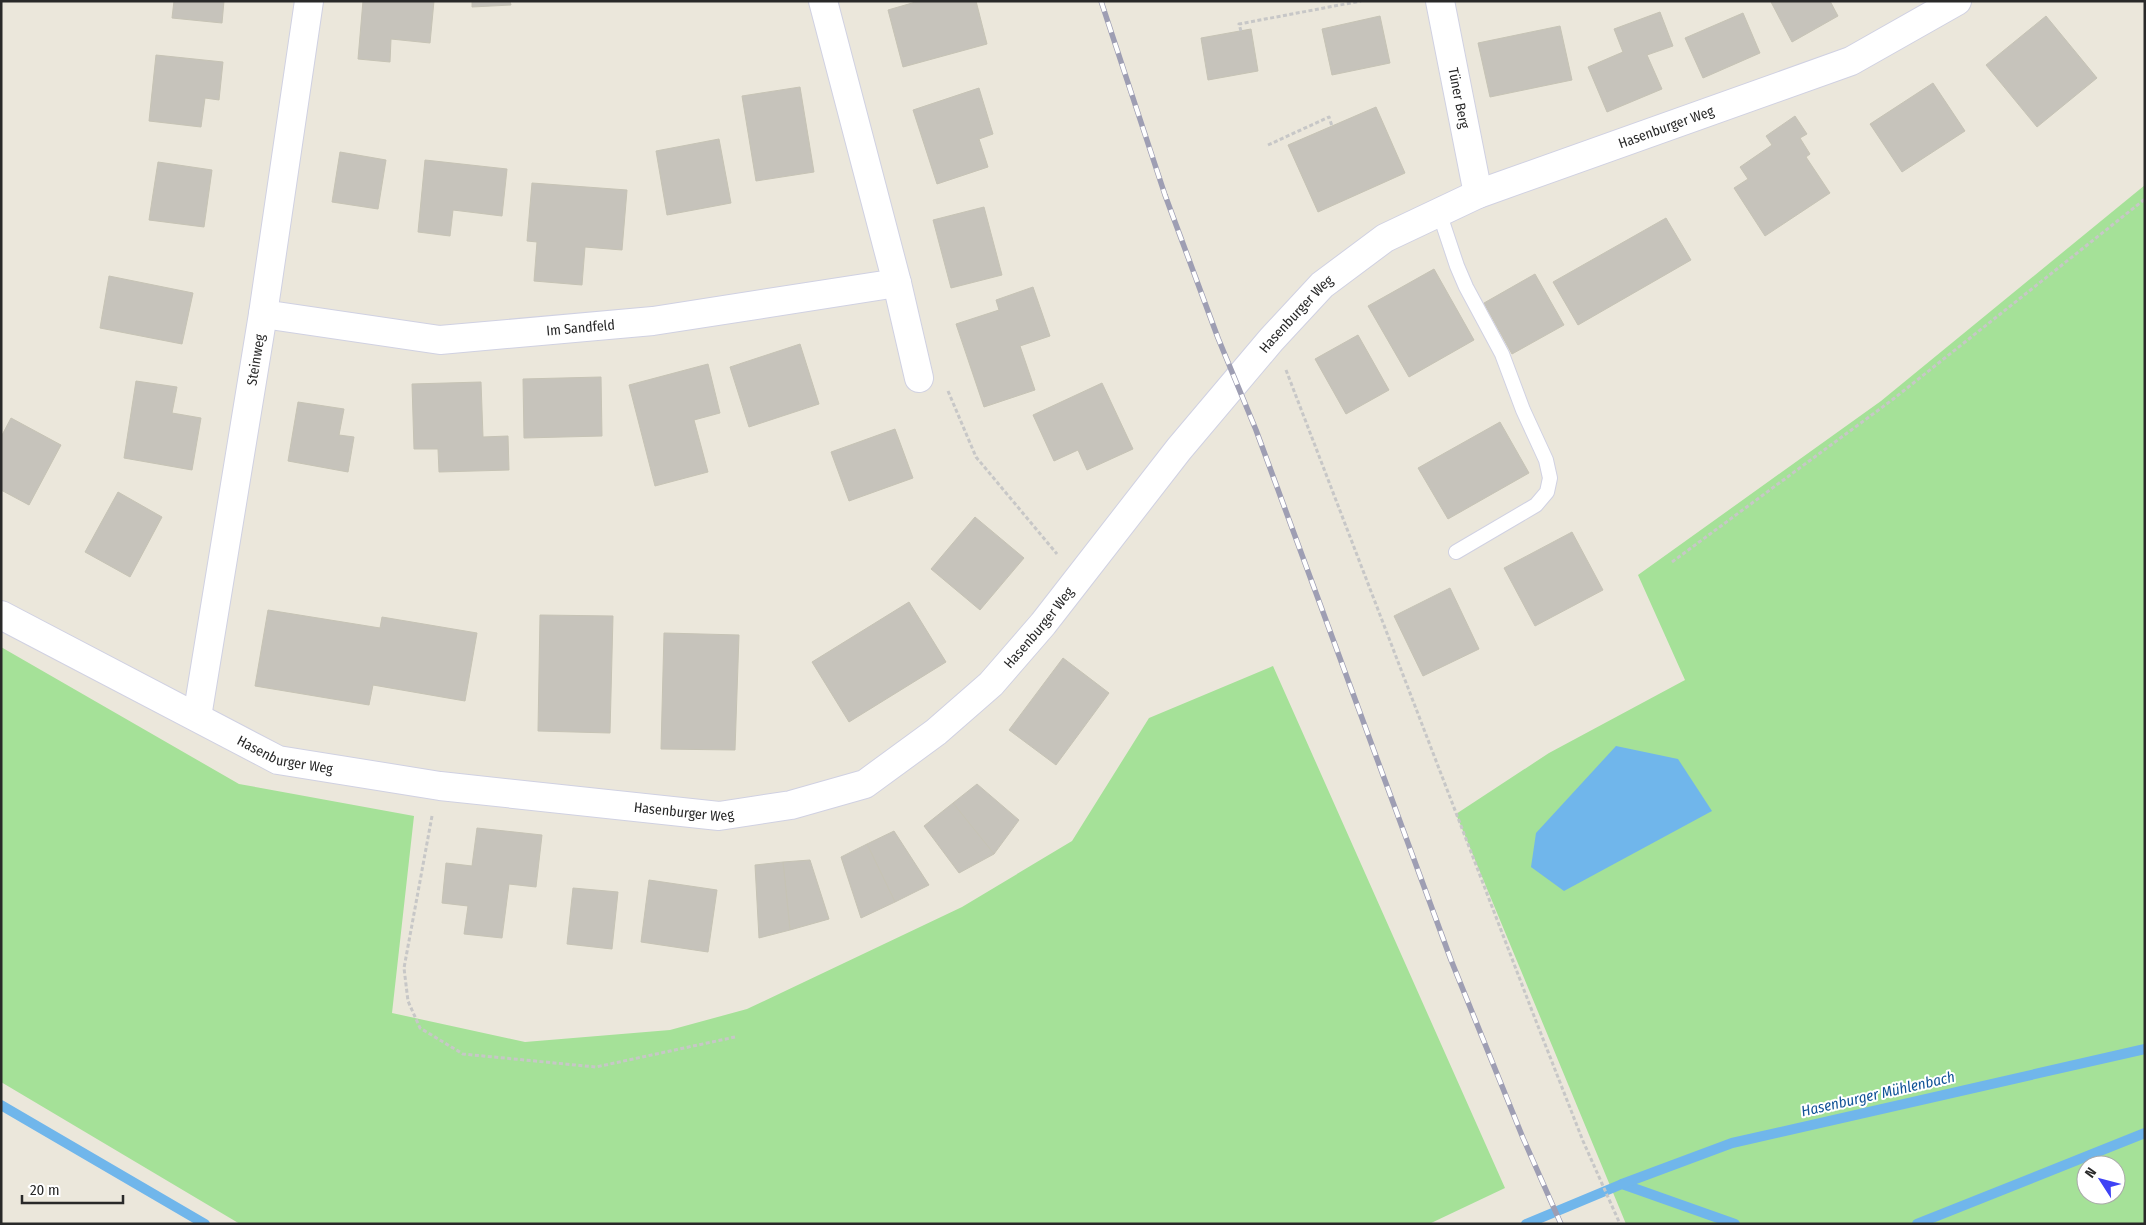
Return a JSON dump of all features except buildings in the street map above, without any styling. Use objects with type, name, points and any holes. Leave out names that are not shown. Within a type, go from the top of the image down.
[{"type":"street","name":"Steinweg","points":[[197,717],[263,314],[309,1]]},
{"type":"street","points":[[823,1],[897,283],[919,378]]},
{"type":"street","name":"Tüner Berg","points":[[1440,1],[1478,194]]},
{"type":"street","name":"Hasenburger Weg","points":[[1,615],[278,760],[440,786],[719,816],[791,805],[865,784],[936,732],[991,684],[1043,624],[1179,449],[1271,340],[1322,285],[1385,238],[1478,194],[1851,61],[1957,1]]},
{"type":"street","name":"Im Sandfeld","points":[[263,314],[440,340],[653,321],[897,283]]},
{"type":"lane","points":[[1439,212],[1459,271],[1502,354],[1523,410],[1546,460],[1550,478],[1547,492],[1536,505],[1456,552]]},
{"type":"path","points":[[1240,31],[1239,24],[1361,1]]},
{"type":"path","points":[[1268,145],[1328,116],[1332,126]]},
{"type":"path","points":[[1672,562],[1892,400],[2145,199]]},
{"type":"path","points":[[1271,340],[1286,370],[1583,1141],[1620,1224]]},
{"type":"path","points":[[919,378],[938,368],[976,457],[1055,552],[1082,572]]},
{"type":"path","points":[[440,786],[435,799],[404,968],[408,1001],[420,1028],[464,1054],[596,1067],[735,1038]]},
{"type":"green space","points":[[2145,185],[2145,1224],[1626,1224],[1456,814],[1549,753],[1685,680],[1638,575],[1881,401]]},
{"type":"green space","points":[[1,647],[239,784],[414,816],[392,1013],[525,1042],[670,1030],[747,1009],[962,907],[1072,841],[1149,718],[1273,666],[1505,1188],[1429,1224],[240,1224],[1,1082]]},
{"type":"water","points":[[1616,746],[1678,759],[1712,811],[1564,891],[1531,867],[1536,833]]},
{"type":"waterway","name":"Hasenburger Mühlenbach","points":[[1526,1224],[1622,1184],[1732,1143],[2145,1049]]},
{"type":"waterway","name":"Hasenburger Mühlenbach","points":[[1,1105],[205,1224]]},
{"type":"waterway","name":"Hasenburger Mühlenbach","points":[[1917,1224],[2145,1133]]},
{"type":"waterway","name":"Hasenburger Mühlenbach","points":[[1622,1184],[1735,1224]]},
{"type":"railway","points":[[1101,1],[1165,195],[1218,338],[1256,430],[1451,960],[1523,1138],[1561,1224]]}]
